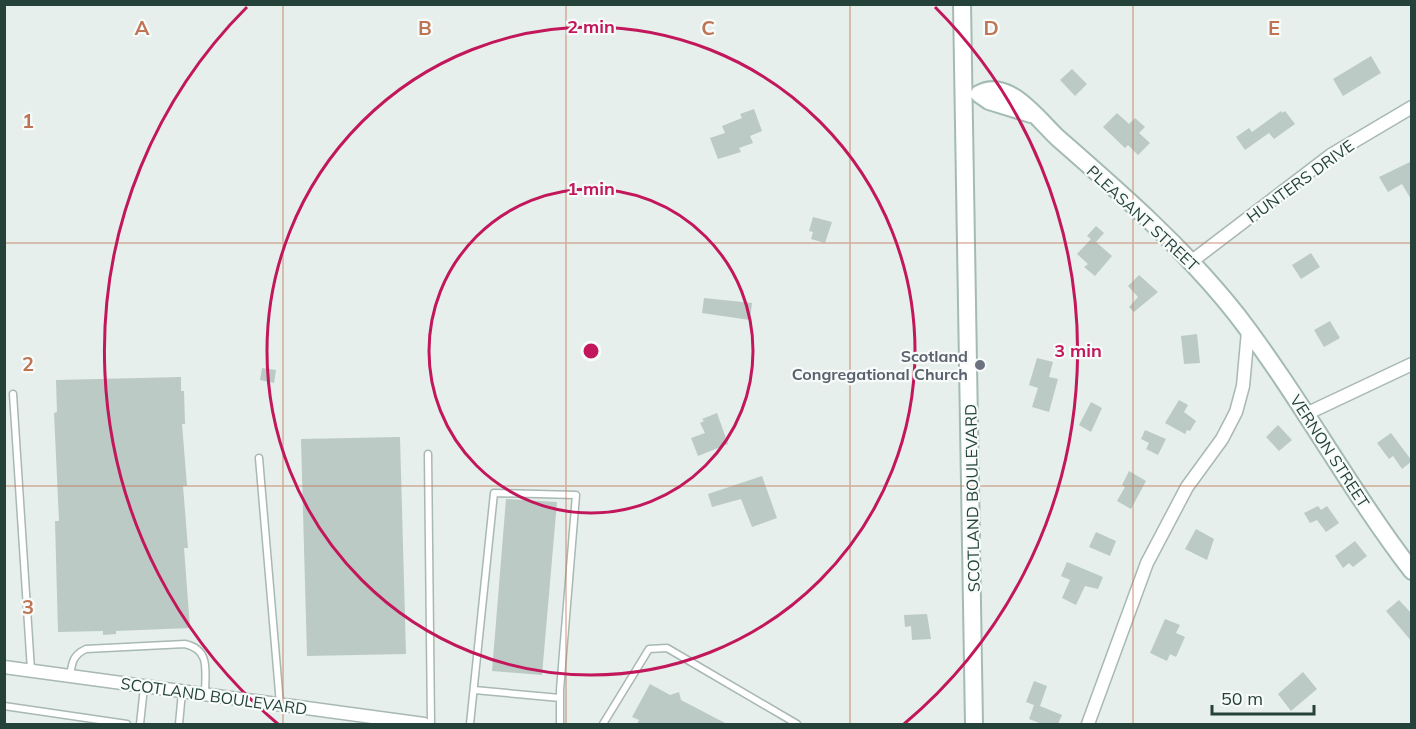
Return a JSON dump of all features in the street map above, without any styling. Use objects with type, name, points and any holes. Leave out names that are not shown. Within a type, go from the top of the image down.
[{"type":"main road","points":[[962,4],[971,92]]},
{"type":"main road","name":"PLEASANT STREET","points":[[971,92],[990,89],[1008,93],[1024,104],[1031,114],[1192,261],[1248,331]]},
{"type":"main road","name":"SCOTLAND BOULEVARD","points":[[971,92],[974,724]]},
{"type":"main road","name":"VERNON STREET","points":[[1248,331],[1409,565]]},
{"type":"street","name":"HUNTERS DRIVE","points":[[1192,261],[1330,155],[1412,107]]},
{"type":"street","points":[[1088,724],[1147,563],[1175,507],[1222,439],[1236,412],[1243,386],[1248,331]]},
{"type":"street","points":[[1306,414],[1412,364]]},
{"type":"street","name":"SCOTLAND BOULEVARD","points":[[4,667],[424,724]]},
{"type":"lane","points":[[13,394],[31,670]]},
{"type":"lane","points":[[428,454],[431,724]]},
{"type":"lane","points":[[259,458],[280,705]]},
{"type":"lane","points":[[470,724],[494,493],[576,495],[560,698],[560,724]]},
{"type":"lane","points":[[70,676],[72,660],[86,649],[184,644],[195,647],[203,656],[204,695]]},
{"type":"lane","points":[[605,724],[649,649],[667,648],[797,724]]},
{"type":"lane","points":[[140,724],[144,687]]},
{"type":"lane","points":[[474,690],[560,698]]},
{"type":"lane","points":[[179,724],[182,692]]},
{"type":"lane","points":[[4,706],[127,724]]},
{"type":"building","points":[[1371,56],[1381,73],[1343,96],[1333,79]]},
{"type":"building","points":[[1072,69],[1087,84],[1075,96],[1060,80]]},
{"type":"building","points":[[754,109],[762,131],[750,136],[753,143],[739,148],[741,152],[718,159],[710,138],[725,133],[722,126],[742,118],[740,114]]},
{"type":"building","points":[[1281,111],[1282,113],[1285,111],[1295,124],[1274,139],[1269,133],[1245,150],[1236,137],[1249,128],[1252,132]]},
{"type":"building","points":[[1117,113],[1129,124],[1135,118],[1145,127],[1139,133],[1150,143],[1138,155],[1128,145],[1125,148],[1103,127]]},
{"type":"building","points":[[1412,161],[1412,201],[1402,184],[1388,192],[1379,177]]},
{"type":"building","points":[[813,217],[832,222],[825,243],[811,239],[813,232],[809,231]]},
{"type":"building","points":[[1096,226],[1104,233],[1096,242],[1112,256],[1095,276],[1084,267],[1088,264],[1077,254],[1091,239],[1087,236]]},
{"type":"building","points":[[1311,253],[1320,267],[1301,279],[1292,265]]},
{"type":"building","points":[[1139,275],[1158,292],[1134,312],[1129,307],[1138,297],[1128,286]]},
{"type":"building","points":[[704,298],[752,303],[750,320],[702,313]]},
{"type":"building","points":[[1330,321],[1340,338],[1324,347],[1314,330]]},
{"type":"building","points":[[1197,334],[1200,363],[1184,364],[1181,336]]},
{"type":"building","points":[[1037,358],[1053,362],[1049,377],[1058,379],[1049,412],[1032,407],[1038,388],[1029,385]]},
{"type":"building","points":[[262,368],[276,370],[274,383],[260,380]]},
{"type":"building","points":[[181,377],[181,391],[184,391],[185,424],[182,424],[187,486],[183,486],[188,548],[184,548],[190,628],[116,631],[116,634],[103,635],[103,631],[58,632],[55,521],[59,521],[54,413],[57,412],[56,380]]},
{"type":"building","points":[[1179,400],[1188,405],[1184,412],[1196,421],[1190,431],[1187,430],[1185,434],[1165,423]]},
{"type":"building","points":[[1091,402],[1102,408],[1091,432],[1079,425]]},
{"type":"building","points":[[717,413],[728,444],[698,456],[691,438],[705,433],[700,423],[704,421],[702,419]]},
{"type":"building","points":[[1278,425],[1292,440],[1279,451],[1266,437]]},
{"type":"building","points":[[1145,430],[1166,439],[1158,455],[1146,449],[1149,443],[1141,439]]},
{"type":"building","points":[[1391,433],[1412,461],[1402,469],[1393,456],[1389,459],[1377,443]]},
{"type":"building","points":[[400,437],[406,654],[307,656],[301,439]]},
{"type":"building","points":[[1129,471],[1146,481],[1131,509],[1117,501],[1125,487],[1122,485]]},
{"type":"building","points":[[762,476],[777,518],[752,527],[741,499],[712,507],[708,494]]},
{"type":"building","points":[[506,499],[557,502],[542,675],[492,671]]},
{"type":"building","points":[[1318,506],[1321,510],[1327,506],[1339,523],[1326,532],[1317,520],[1310,523],[1304,513]]},
{"type":"building","points":[[1196,529],[1214,539],[1207,560],[1185,549]]},
{"type":"building","points":[[1096,532],[1116,541],[1110,556],[1089,547]]},
{"type":"building","points":[[1355,541],[1367,556],[1353,567],[1349,563],[1343,568],[1335,556]]},
{"type":"building","points":[[1067,562],[1103,577],[1098,589],[1085,586],[1076,605],[1062,598],[1070,580],[1061,576]]},
{"type":"building","points":[[1399,600],[1412,614],[1412,642],[1386,611]]},
{"type":"building","points":[[927,614],[931,639],[912,640],[911,626],[905,627],[904,615]]},
{"type":"building","points":[[1165,619],[1180,625],[1176,633],[1185,637],[1176,657],[1170,654],[1167,661],[1150,653]]},
{"type":"building","points":[[1303,672],[1317,689],[1291,711],[1278,694]]},
{"type":"building","points":[[1034,681],[1047,686],[1040,706],[1062,715],[1058,724],[1042,724],[1029,719],[1034,705],[1026,702]]},
{"type":"building","points":[[650,684],[670,695],[679,692],[681,700],[727,724],[637,724],[639,720],[632,717]]},
{"type":"place","name":"Scotland Congregational Church","points":[[980,365]]}]
